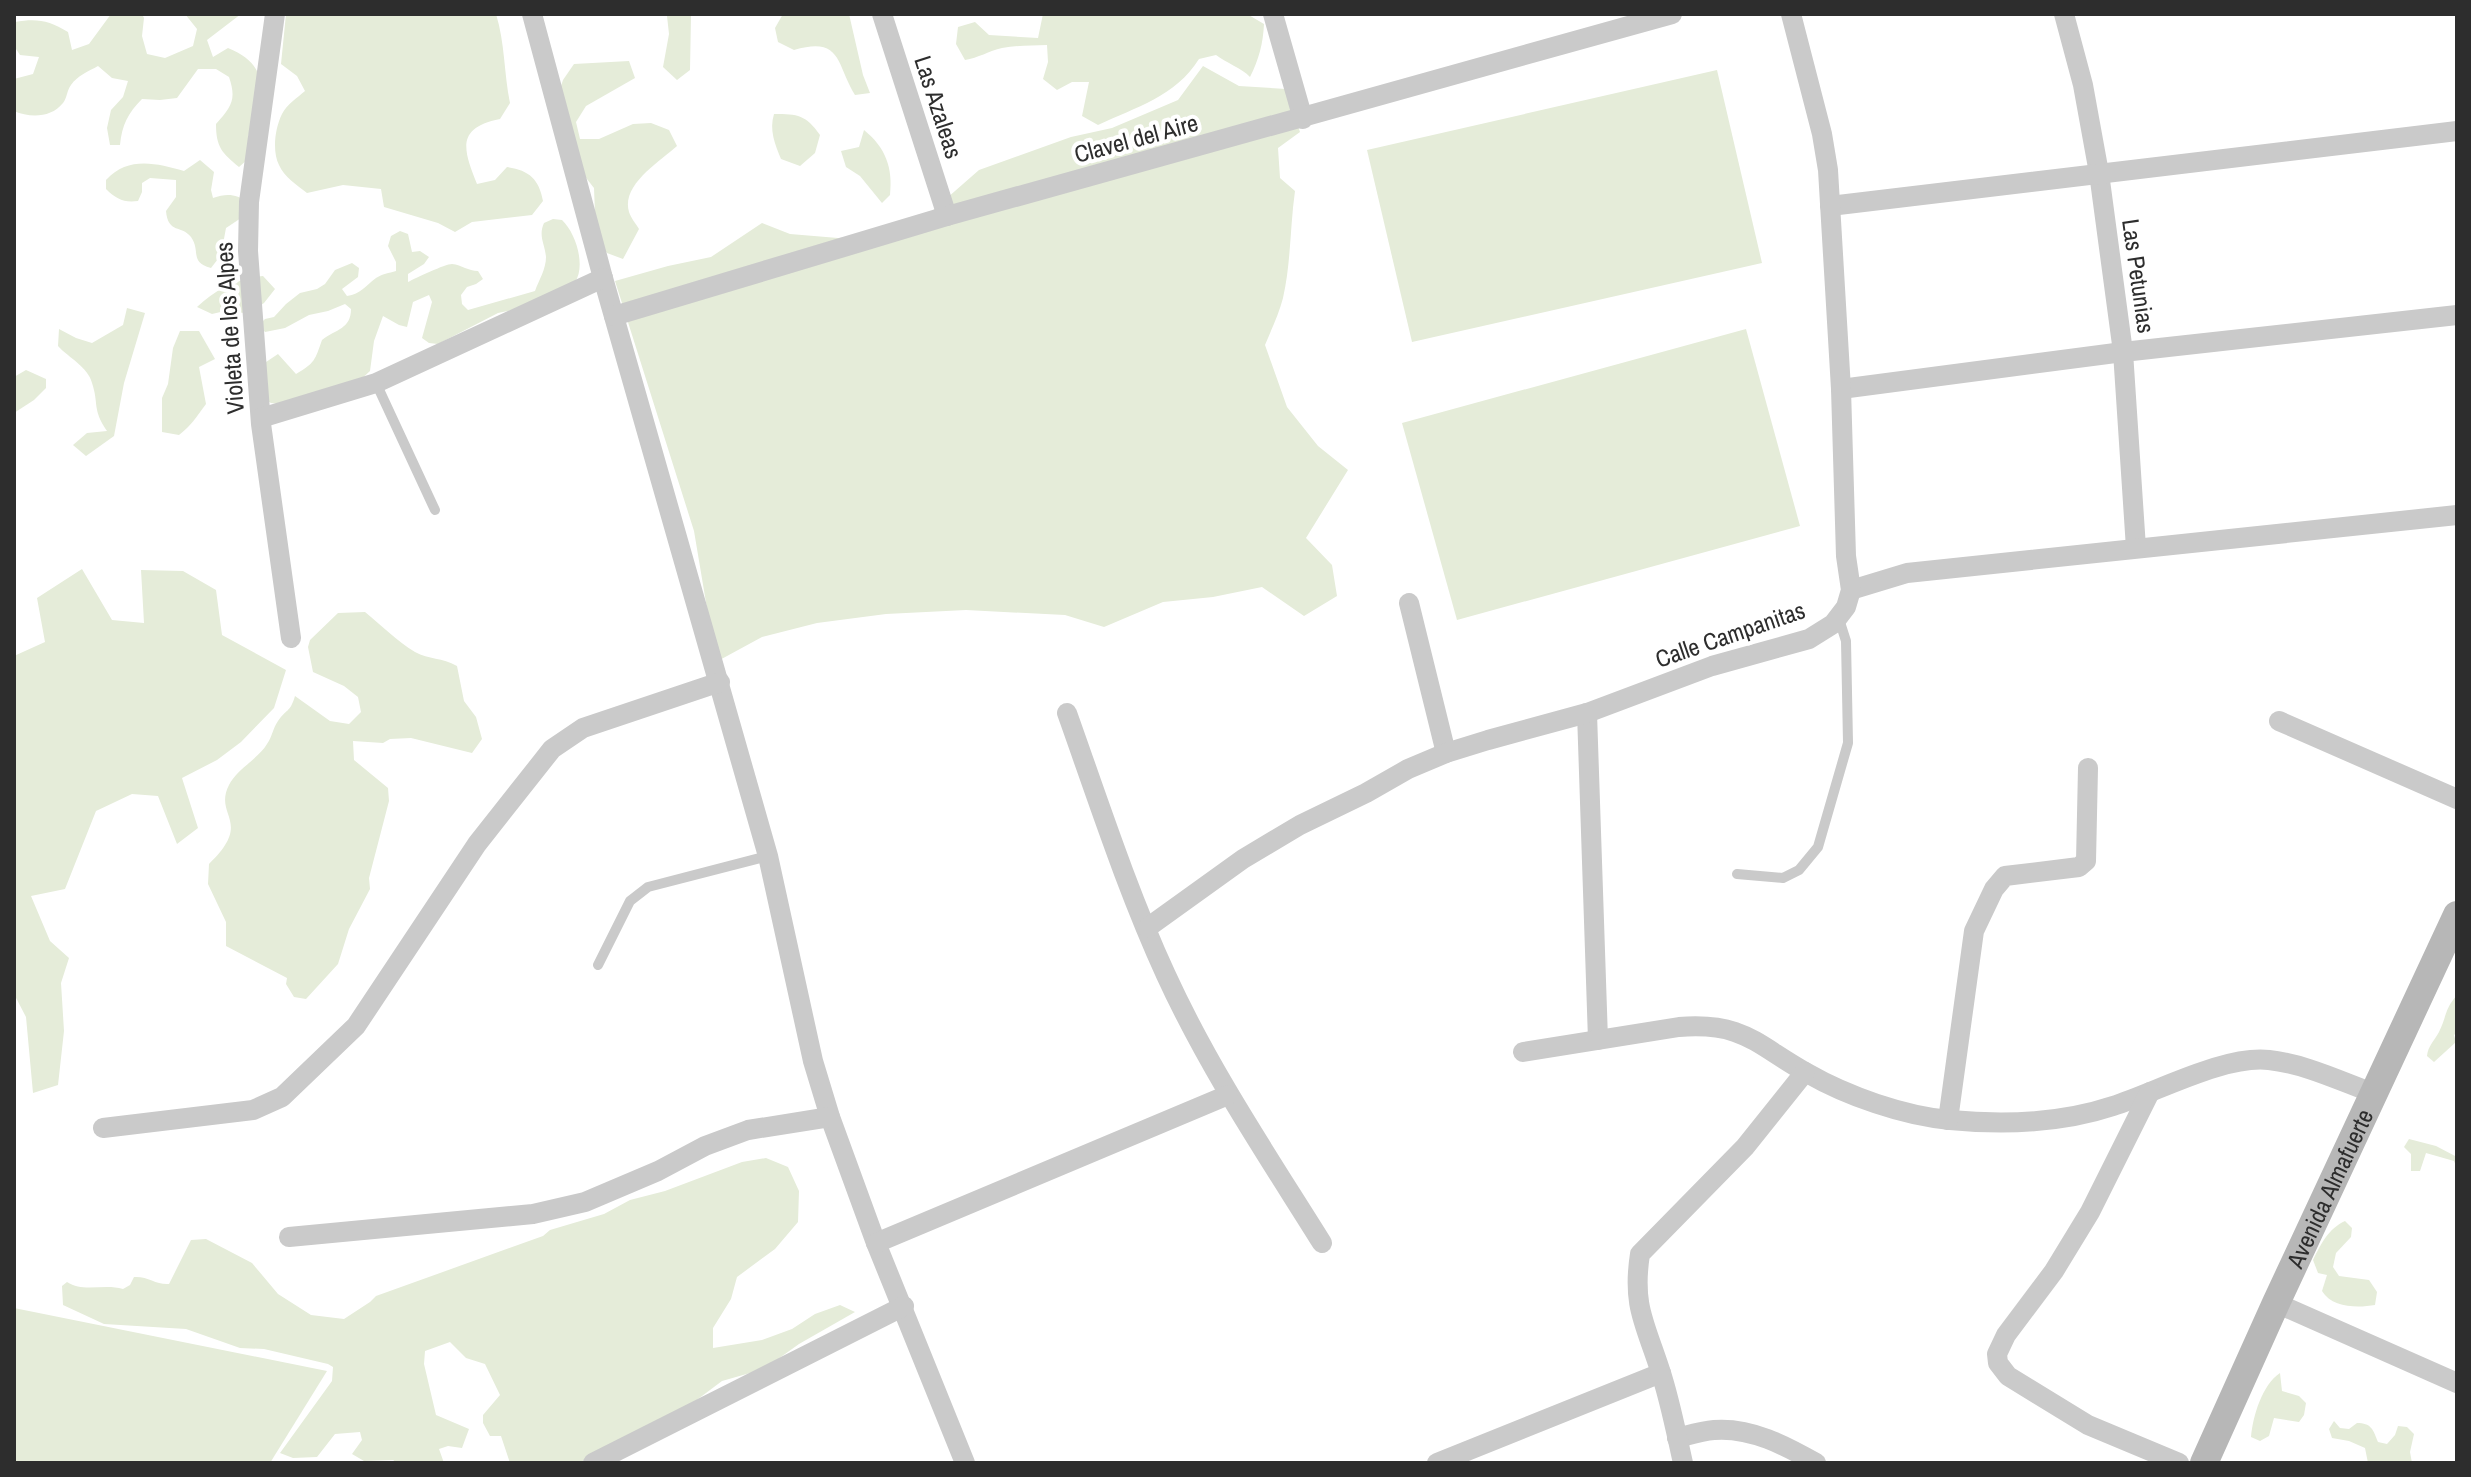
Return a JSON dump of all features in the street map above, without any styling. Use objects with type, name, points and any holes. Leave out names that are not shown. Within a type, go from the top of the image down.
[{"type":"street","name":"Violeta de los Alpes","points":[[275,14],[249,202],[249,265],[261,418],[291,638]]},
{"type":"street","points":[[532,14],[603,278],[768,856],[813,1061],[876,1243],[965,1463]]},
{"type":"street","name":"Las Azaleas","points":[[882,14],[947,216]]},
{"type":"street","points":[[1273,14],[1303,119]]},
{"type":"street","name":"Clavel del Aire","points":[[614,316],[947,216],[1672,14]]},
{"type":"street","points":[[1791,14],[1822,134],[1830,206],[1841,389],[1846,556],[1851,590],[1907,573],[2457,515]]},
{"type":"street","name":"Las Petunias","points":[[2064,14],[2083,85],[2099,173],[2123,352],[2136,548]]},
{"type":"street","points":[[1830,206],[2457,131]]},
{"type":"street","points":[[261,418],[376,383],[603,278]]},
{"type":"street","points":[[1841,389],[2123,352],[2457,315]]},
{"type":"street","name":"Calle Campanitas","points":[[1147,928],[1243,859],[1300,825],[1408,769],[1446,753],[1587,713],[1712,666],[1809,639],[1833,624],[1846,607],[1851,590]]},
{"type":"street","points":[[1409,603],[1446,753]]},
{"type":"street","points":[[103,1128],[253,1110],[282,1097],[356,1026],[477,844],[552,749],[583,728],[720,682]]},
{"type":"street","points":[[1067,713],[1120,861],[1166,975],[1228,1095],[1322,1243]]},
{"type":"street","points":[[1587,713],[1598,1040]]},
{"type":"street","points":[[2279,721],[2457,799]]},
{"type":"street","points":[[1948,1120],[1974,931],[1994,889],[2005,876],[2079,867],[2086,861],[2088,768]]},
{"type":"street","name":"Avenida Almafuerte","points":[[2204,1463],[2457,915]]},
{"type":"street","points":[[1523,1052],[1692,1026],[1729,1028],[1763,1044],[1805,1072],[1841,1090],[1912,1114],[1948,1120],[2047,1120],[2110,1107],[2217,1068],[2268,1060],[2304,1068],[2373,1093]]},
{"type":"street","points":[[1683,1463],[1661,1373],[1639,1314],[1637,1277],[1640,1254],[1745,1147],[1805,1072]]},
{"type":"street","points":[[2150,1092],[2090,1212],[2054,1271],[2006,1335],[1997,1354],[1998,1363],[2008,1376],[2088,1425],[2179,1463]]},
{"type":"street","points":[[876,1243],[1228,1095]]},
{"type":"street","points":[[289,1237],[533,1214],[585,1202],[658,1171],[705,1146],[748,1130],[830,1117]]},
{"type":"street","points":[[2276,1303],[2457,1383]]},
{"type":"street","points":[[593,1463],[904,1306]]},
{"type":"street","points":[[1437,1463],[1661,1373]]},
{"type":"street","points":[[1677,1438],[1715,1430],[1748,1433],[1784,1445],[1816,1463]]},
{"type":"lane","points":[[376,383],[435,510]]},
{"type":"lane","points":[[1737,874],[1783,878],[1799,870],[1818,847],[1848,743],[1846,641],[1838,617]]},
{"type":"lane","points":[[598,965],[630,901],[648,887],[768,856]]},
{"type":"green space","points":[[111,14],[142,14],[142,36],[147,54],[165,58],[193,46],[197,29],[185,14],[241,14],[207,40],[213,57],[228,48],[242,55],[259,74],[261,97],[248,136],[256,152],[239,167],[221,149],[216,124],[229,108],[232,92],[229,77],[216,69],[198,69],[177,98],[142,99],[126,120],[120,145],[110,145],[107,128],[111,110],[123,97],[128,81],[112,78],[98,66],[74,82],[63,103],[53,112],[33,116],[14,111],[14,79],[33,74],[39,57],[20,55],[14,46],[15,22],[42,21],[61,28],[68,32],[72,50],[89,44]]},
{"type":"green space","points":[[286,14],[496,14],[510,103],[500,119],[476,128],[470,134],[468,160],[477,184],[495,180],[507,167],[527,173],[536,181],[543,201],[532,215],[472,222],[455,232],[438,223],[384,207],[381,189],[343,185],[307,193],[284,173],[275,146],[282,114],[305,91],[297,76],[281,64]]},
{"type":"green space","points":[[661,14],[691,16],[690,70],[677,80],[663,67],[669,34],[667,16]]},
{"type":"green space","points":[[783,14],[849,14],[870,93],[855,95],[840,63],[829,50],[810,47],[794,50],[778,42],[775,28]]},
{"type":"green space","points":[[1043,14],[1247,14],[1264,24],[1263,38],[1250,77],[1216,55],[1199,59],[1167,92],[1098,125],[1082,116],[1089,82],[1072,82],[1057,90],[1043,79],[1048,62],[1047,45],[1002,48],[965,60],[956,44],[958,27],[975,22],[989,35],[1038,38]]},
{"type":"green space","points":[[629,61],[635,78],[586,106],[576,122],[580,139],[599,139],[633,124],[651,123],[669,130],[677,146],[643,175],[631,193],[629,212],[639,229],[623,259],[607,253],[596,239],[594,188],[583,174],[558,95],[563,80],[574,64]]},
{"type":"green space","points":[[1203,66],[1239,86],[1286,89],[1300,132],[1278,148],[1280,178],[1295,191],[1286,285],[1265,345],[1287,407],[1318,446],[1348,470],[1306,538],[1332,565],[1337,596],[1304,616],[1262,587],[1213,597],[1163,602],[1104,627],[1065,615],[966,610],[886,614],[817,623],[762,637],[716,662],[694,531],[615,281],[711,257],[762,223],[790,234],[838,238],[878,235],[915,226],[979,170],[1071,137],[1112,128],[1178,100]]},
{"type":"green space","points":[[1717,70],[1762,263],[1412,342],[1367,150]]},
{"type":"green space","points":[[774,114],[801,117],[820,135],[815,153],[800,166],[781,159],[772,131]]},
{"type":"green space","points":[[864,130],[883,151],[889,167],[890,195],[882,203],[860,176],[846,167],[841,151],[859,147]]},
{"type":"green space","points":[[200,160],[214,172],[213,198],[231,195],[248,202],[241,218],[226,228],[221,255],[211,268],[200,263],[191,237],[172,226],[167,218],[166,211],[176,197],[176,180],[150,178],[142,183],[138,201],[120,200],[106,189],[106,180],[133,164],[153,164],[184,171]]},
{"type":"green space","points":[[553,219],[562,220],[575,241],[580,267],[575,282],[517,309],[498,313],[438,344],[422,338],[432,302],[429,295],[413,302],[407,327],[383,316],[374,341],[370,371],[357,383],[289,405],[271,403],[256,395],[263,364],[278,354],[296,374],[311,364],[322,340],[346,325],[351,309],[345,304],[309,315],[285,328],[265,332],[259,325],[265,319],[274,317],[300,293],[317,289],[335,270],[352,263],[359,268],[358,277],[342,289],[347,296],[359,292],[378,277],[396,271],[396,262],[388,246],[391,236],[400,231],[408,234],[412,252],[420,251],[429,257],[408,274],[408,282],[452,264],[478,271],[483,279],[467,287],[461,295],[462,304],[468,310],[535,291],[546,261],[542,228],[544,223]]},
{"type":"green space","points":[[263,276],[275,289],[264,303],[248,314],[229,310],[212,314],[197,307],[227,286]]},
{"type":"green space","points":[[127,308],[145,313],[124,383],[114,436],[86,456],[73,445],[87,433],[107,431],[98,412],[90,377],[58,346],[59,329],[92,343],[123,325]]},
{"type":"green space","points":[[1746,329],[1800,526],[1457,620],[1402,423]]},
{"type":"green space","points":[[180,331],[199,331],[215,359],[199,367],[206,404],[179,435],[162,432],[162,398]]},
{"type":"green space","points":[[26,370],[46,379],[46,388],[14,413],[14,377]]},
{"type":"green space","points":[[82,569],[112,620],[144,623],[141,570],[183,571],[216,590],[222,635],[286,670],[274,708],[241,742],[217,760],[182,778],[198,828],[177,844],[158,796],[132,794],[96,811],[65,889],[31,896],[50,941],[69,958],[61,983],[64,1031],[58,1085],[33,1093],[26,1017],[14,994],[14,656],[45,642],[37,598]]},
{"type":"green space","points":[[365,612],[415,652],[457,666],[464,701],[476,717],[482,739],[472,753],[411,738],[390,739],[383,743],[353,741],[354,760],[388,788],[389,801],[369,878],[370,889],[349,929],[338,964],[306,999],[294,997],[286,984],[287,978],[226,946],[226,922],[208,884],[209,864],[229,838],[231,828],[225,796],[229,785],[269,741],[276,724],[290,708],[295,696],[330,721],[349,724],[361,712],[358,697],[344,686],[313,672],[308,647],[310,640],[338,613]]},
{"type":"green space","points":[[2457,995],[2456,1042],[2434,1062],[2427,1056],[2429,1049]]},
{"type":"green space","points":[[2409,1139],[2436,1146],[2457,1157],[2457,1168],[2454,1161],[2426,1153],[2420,1171],[2411,1171],[2411,1154],[2404,1147]]},
{"type":"green space","points":[[766,1158],[788,1167],[799,1191],[798,1222],[775,1249],[737,1277],[731,1299],[713,1328],[713,1348],[762,1340],[840,1305],[855,1312],[799,1344],[764,1369],[722,1381],[670,1420],[593,1453],[580,1463],[510,1463],[501,1436],[490,1436],[483,1423],[483,1415],[500,1395],[485,1364],[466,1358],[450,1342],[425,1351],[424,1364],[436,1415],[469,1429],[462,1448],[448,1446],[439,1449],[444,1463],[364,1461],[352,1454],[362,1440],[360,1432],[335,1434],[317,1457],[293,1458],[280,1453],[332,1381],[333,1367],[264,1349],[240,1348],[186,1329],[104,1324],[63,1305],[62,1286],[67,1282],[80,1287],[123,1289],[130,1285],[134,1277],[139,1277],[169,1284],[191,1240],[206,1239],[252,1263],[278,1294],[311,1315],[344,1319],[376,1296],[543,1236],[550,1230],[604,1214],[630,1200],[665,1191],[742,1162]]},
{"type":"green space","points":[[2345,1221],[2352,1228],[2351,1237],[2336,1253],[2333,1267],[2339,1276],[2369,1280],[2377,1292],[2375,1305],[2339,1304],[2322,1291],[2327,1275],[2318,1273],[2313,1260],[2330,1233]]},
{"type":"green space","points":[[14,1308],[327,1371],[270,1463],[14,1463]]},
{"type":"green space","points":[[2280,1373],[2282,1391],[2299,1396],[2306,1403],[2304,1415],[2299,1422],[2274,1418],[2269,1436],[2260,1441],[2251,1437],[2256,1411],[2268,1385]]},
{"type":"green space","points":[[2334,1421],[2340,1428],[2349,1429],[2357,1423],[2365,1424],[2373,1430],[2378,1442],[2387,1444],[2398,1426],[2407,1427],[2414,1434],[2410,1452],[2412,1463],[2368,1463],[2365,1448],[2332,1438],[2329,1429]]}]
